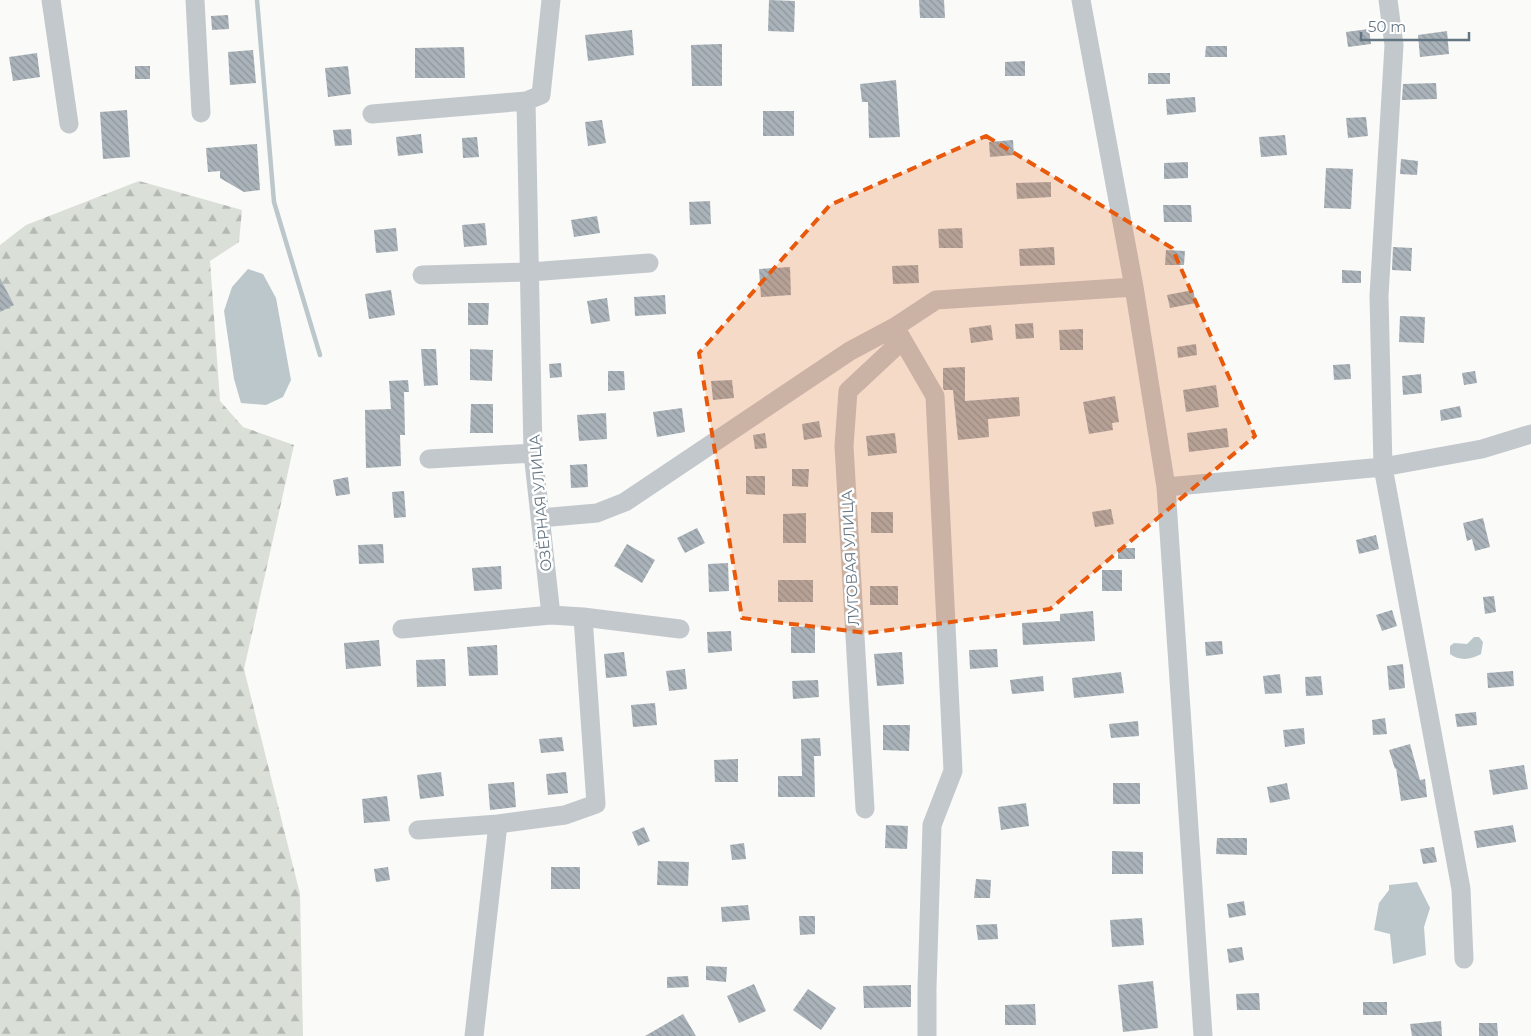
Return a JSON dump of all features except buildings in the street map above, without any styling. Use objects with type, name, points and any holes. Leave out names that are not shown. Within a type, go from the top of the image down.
[{"type":"street","points":[[52,0],[69,124]]},
{"type":"street","points":[[194,0],[201,113]]},
{"type":"street","points":[[372,114],[526,101],[541,95],[551,0]]},
{"type":"street","points":[[1081,0],[1134,287],[1166,488],[1203,1036]]},
{"type":"street","points":[[1388,0],[1394,45],[1379,296],[1383,467],[1461,890],[1464,959]]},
{"type":"street","name":"ОЗЁРНАЯ УЛИЦА","points":[[526,101],[534,453],[550,615]]},
{"type":"street","points":[[422,275],[530,272],[649,263]]},
{"type":"street","points":[[540,518],[597,513],[625,502],[850,351],[894,327],[936,300],[1134,287]]},
{"type":"street","points":[[894,327],[935,396],[953,771],[932,825],[926,988],[927,1036]]},
{"type":"street","name":"ЛУГОВАЯ УЛИЦА","points":[[865,809],[845,437],[848,391],[893,349],[894,327]]},
{"type":"street","points":[[1166,488],[1383,467],[1482,449],[1531,434]]},
{"type":"street","points":[[429,459],[534,453]]},
{"type":"street","points":[[402,629],[550,615],[680,629]]},
{"type":"street","points":[[418,830],[498,824],[565,815],[596,804],[583,618]]},
{"type":"street","points":[[474,1036],[498,824]]},
{"type":"highlighted area","points":[[986,136],[1172,248],[1255,436],[1050,609],[867,633],[742,618],[699,353],[830,205]]},
{"type":"green space","points":[[139,181],[242,210],[239,242],[210,261],[220,401],[243,427],[294,445],[244,669],[300,894],[303,1036],[0,1036],[0,245],[26,225]]},
{"type":"shaded area","points":[[248,269],[263,274],[276,298],[291,380],[283,397],[266,405],[241,403],[234,379],[224,311],[232,287]]},
{"type":"shaded area","points":[[1474,637],[1479,637],[1483,642],[1481,654],[1465,659],[1457,658],[1450,654],[1450,646],[1454,643],[1467,644]]},
{"type":"shaded area","points":[[1417,882],[1430,908],[1424,927],[1426,955],[1393,964],[1390,934],[1374,930],[1379,903],[1389,890],[1389,885]]},
{"type":"waterway","points":[[257,0],[274,202],[320,355]]}]
